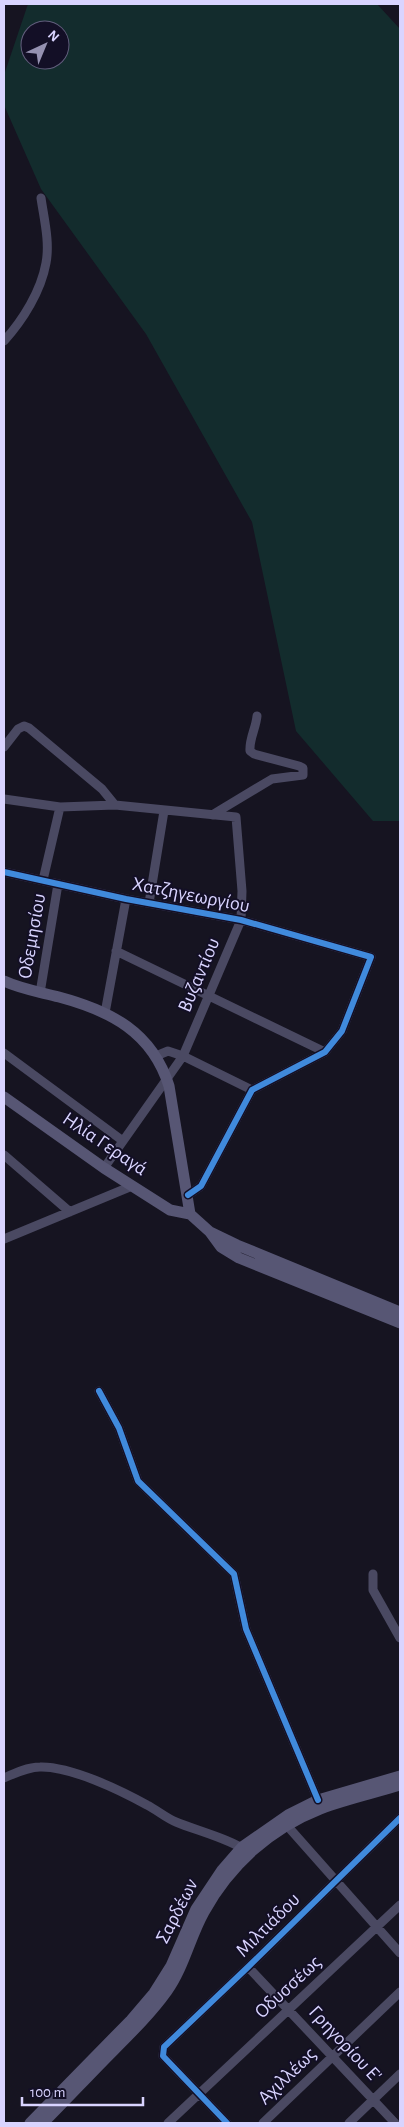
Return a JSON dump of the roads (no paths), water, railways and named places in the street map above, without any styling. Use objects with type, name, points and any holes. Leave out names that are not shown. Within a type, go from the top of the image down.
[{"type":"street","points":[[4,340],[28,308],[46,263],[47,234],[41,198]]},
{"type":"street","points":[[4,799],[60,806],[115,805],[212,815],[272,779],[303,775],[303,768],[299,766],[254,754],[250,751],[250,742],[256,727],[257,716]]},
{"type":"street","points":[[4,747],[18,729],[24,726],[30,728],[102,789],[115,805]]},
{"type":"street","name":"Οδεμησίου","points":[[43,880],[60,806]]},
{"type":"street","points":[[149,903],[164,811]]},
{"type":"street","name":"Βυζαντίου","points":[[104,1168],[184,1056],[241,920],[242,891],[236,817],[212,815]]},
{"type":"street","name":"Χατζηγεωργίου","points":[[4,872],[126,899],[241,920],[371,957],[342,1031],[325,1052]]},
{"type":"street","name":"Οδεμησίου","points":[[40,993],[58,884]]},
{"type":"street","points":[[105,1013],[126,899]]},
{"type":"street","points":[[116,951],[325,1052]]},
{"type":"street","points":[[4,982],[105,1013],[137,1034],[156,1056],[167,1080],[190,1214],[210,1232],[221,1247],[239,1258],[400,1323]]},
{"type":"street","points":[[156,1056],[168,1051],[184,1056],[252,1090]]},
{"type":"street","points":[[188,1195],[201,1186],[252,1090],[325,1052]]},
{"type":"street","points":[[4,1053],[123,1140]]},
{"type":"street","name":"Ηλία Γεραγά","points":[[4,1097],[104,1168],[170,1210],[190,1214]]},
{"type":"street","points":[[4,1155],[70,1212]]},
{"type":"street","points":[[4,1239],[132,1186]]},
{"type":"street","points":[[210,1232],[237,1245],[400,1312]]},
{"type":"street","points":[[99,1391],[119,1428],[138,1481],[234,1574],[246,1629],[318,1800]]},
{"type":"street","points":[[373,1574],[373,1590],[400,1638]]},
{"type":"street","points":[[4,1778],[39,1766],[73,1773],[104,1784],[146,1804],[174,1821],[245,1850]]},
{"type":"street","name":"Σαρδέων","points":[[30,2123],[131,2020],[154,1993],[171,1966],[196,1909],[222,1870],[245,1850],[318,1800],[400,1776]]},
{"type":"street","name":"Σαρδέων","points":[[284,1822],[400,1785]]},
{"type":"street","name":"Μιλτιάδου","points":[[199,2093],[163,2056],[164,2047],[400,1818]]},
{"type":"street","points":[[284,1822],[400,1953]]},
{"type":"street","name":"Σαρδέων","points":[[43,2123],[162,1998],[181,1966],[196,1927],[211,1900],[245,1850]]},
{"type":"street","name":"Οδυσσέως","points":[[168,2123],[400,1905]]},
{"type":"street","name":"Γρηγορίου Ε'","points":[[248,1967],[395,2123]]},
{"type":"street","name":"Αχιλλέως","points":[[263,2123],[400,1992]]},
{"type":"street","points":[[349,2123],[400,2074]]},
{"type":"street","points":[[199,2093],[227,2123]]}]
